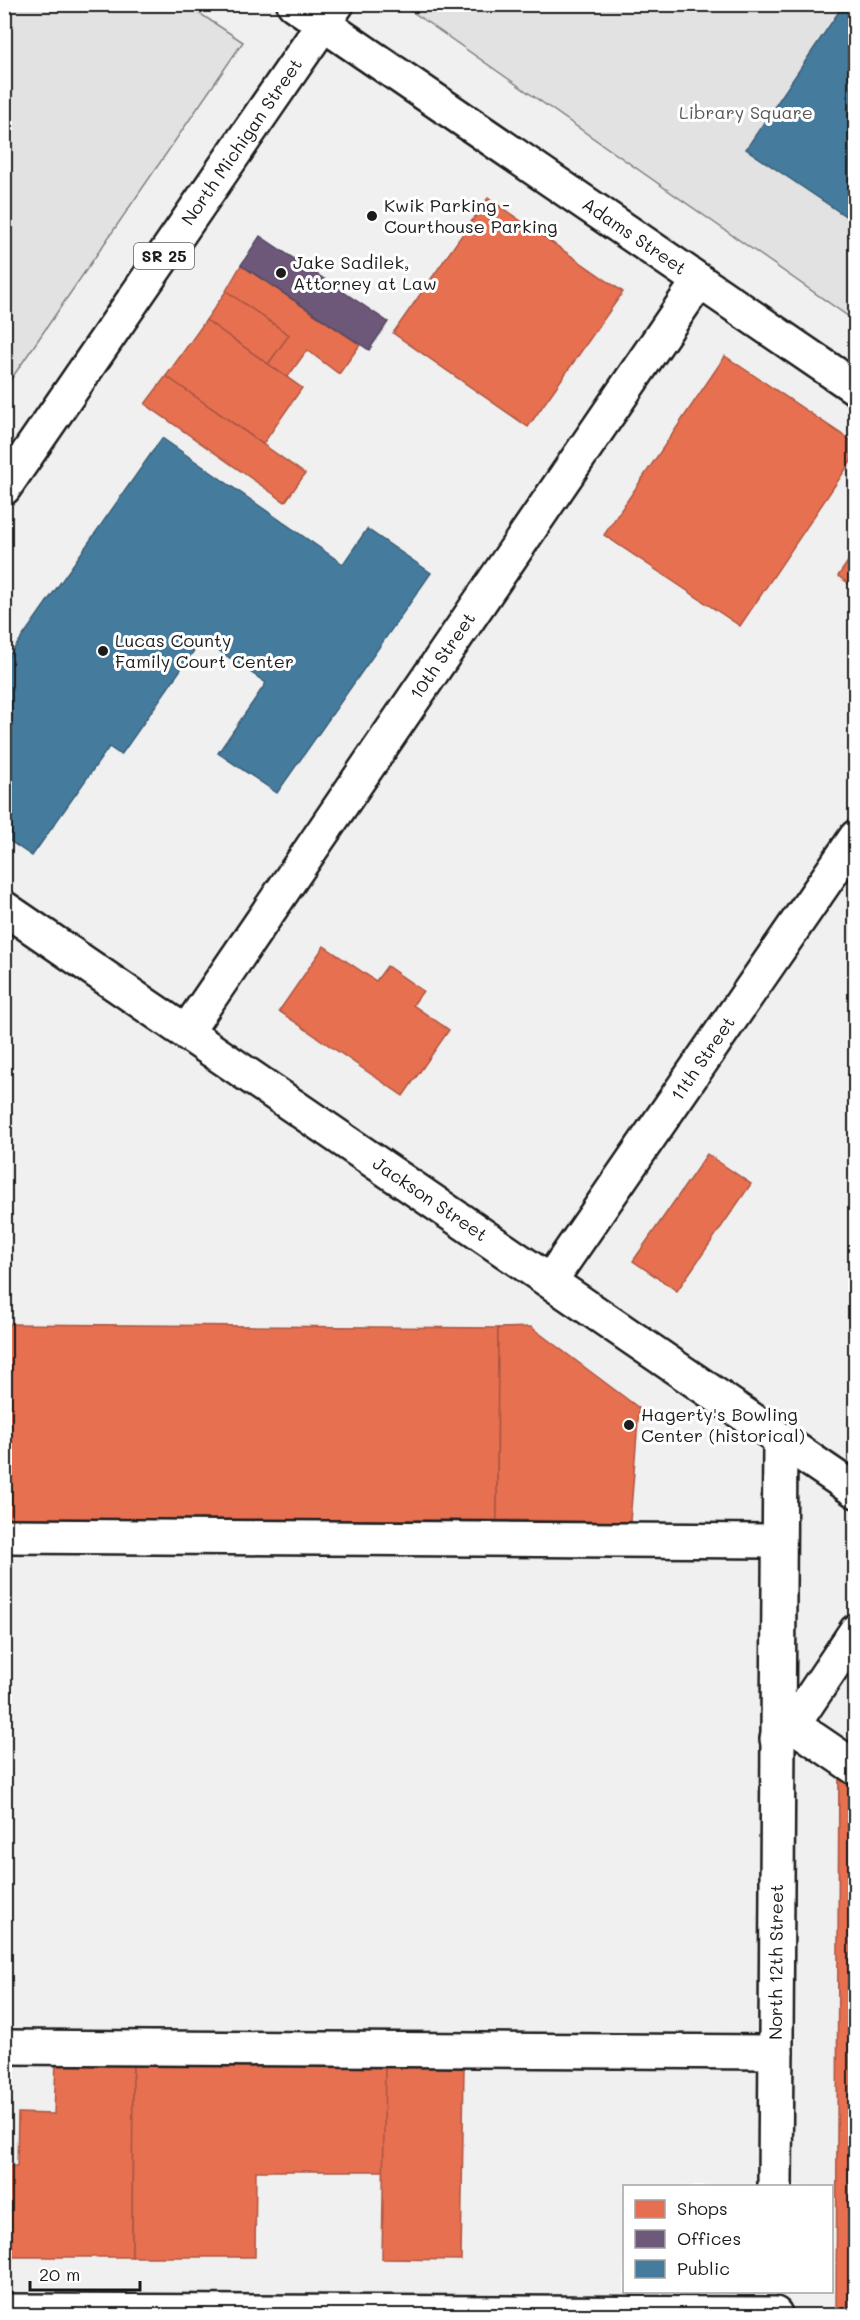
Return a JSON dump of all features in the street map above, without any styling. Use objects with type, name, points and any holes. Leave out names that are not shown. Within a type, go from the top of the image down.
[{"type":"street","name":"Adams Street","points":[[294,4],[331,14],[699,281],[855,388]]},
{"type":"street","name":"North Michigan Street","points":[[4,488],[331,14]]},
{"type":"street","name":"10th Street","points":[[187,1031],[699,281]]},
{"type":"street","name":"11th Street","points":[[550,1281],[855,837]]},
{"type":"street","name":"Jackson Street","points":[[4,908],[187,1031],[855,1491]]},
{"type":"street","name":"North 12th Street","points":[[775,2185],[776,2052],[785,1732],[778,1541],[780,1440]]},
{"type":"street","points":[[4,1536],[778,1541]]},
{"type":"street","points":[[855,1631],[785,1732],[855,1768]]},
{"type":"street","points":[[4,2047],[776,2052]]},
{"type":"street","points":[[4,2312],[775,2307]]},
{"type":"shaded area","points":[[5,5],[855,5],[855,2315],[5,2316]]},
{"type":"green space","points":[[5,4],[187,5],[243,42],[5,388]]},
{"type":"green space","name":"Library Square","points":[[409,4],[855,5],[855,321],[407,8]]},
{"type":"building: Shops","points":[[488,198],[623,292],[528,427],[393,333]]},
{"type":"building: Shops","points":[[241,265],[360,345],[339,374],[307,350],[287,378],[268,364],[289,335],[226,291]]},
{"type":"building: Shops","points":[[226,291],[289,335],[268,364],[206,320]]},
{"type":"building: Shops","points":[[206,320],[302,388],[263,444],[166,376]]},
{"type":"building: Shops","points":[[725,356],[856,444],[856,454],[740,626],[604,535]]},
{"type":"building: Shops","points":[[166,376],[305,474],[285,502],[145,404]]},
{"type":"building: Shops","points":[[856,550],[856,588],[838,576]]},
{"type":"building: Shops","points":[[324,946],[376,981],[387,966],[423,991],[413,1005],[449,1030],[403,1096],[279,1011]]},
{"type":"building: Shops","points":[[707,1154],[751,1184],[677,1291],[633,1261]]},
{"type":"building: Shops","points":[[4,1324],[498,1328],[497,1520],[4,1519]]},
{"type":"building: Shops","points":[[531,1327],[639,1408],[630,1522],[497,1520],[498,1328]]},
{"type":"building: Shops","points":[[839,1763],[856,1775],[856,2316],[836,2316]]},
{"type":"building: Shops","points":[[56,2060],[133,2064],[132,2257],[4,2257],[4,2166],[17,2166],[18,2113],[54,2114]]},
{"type":"building: Shops","points":[[133,2064],[385,2066],[385,2171],[256,2171],[255,2257],[132,2257]]},
{"type":"building: Shops","points":[[385,2066],[464,2068],[461,2260],[382,2259]]},
{"type":"building: Offices","points":[[260,236],[388,322],[369,350],[241,265]]},
{"type":"building: Public","points":[[844,4],[856,4],[856,223],[746,149]]},
{"type":"building: Public","name":"Lucas County Family Court Center","points":[[162,438],[343,564],[367,529],[431,573],[277,793],[218,753],[266,683],[202,639],[121,755],[109,747],[32,856],[4,837],[4,663]]},
{"type":"place","name":"Kwik Parking - Courthouse Parking","points":[[372,216]]},
{"type":"place","name":"Jake Sadilek, Attorney at Law","points":[[281,273]]},
{"type":"place","name":"Lucas County Family Court Center","points":[[103,651]]},
{"type":"place","name":"Hagerty's Bowling Center (historical)","points":[[629,1425]]}]
